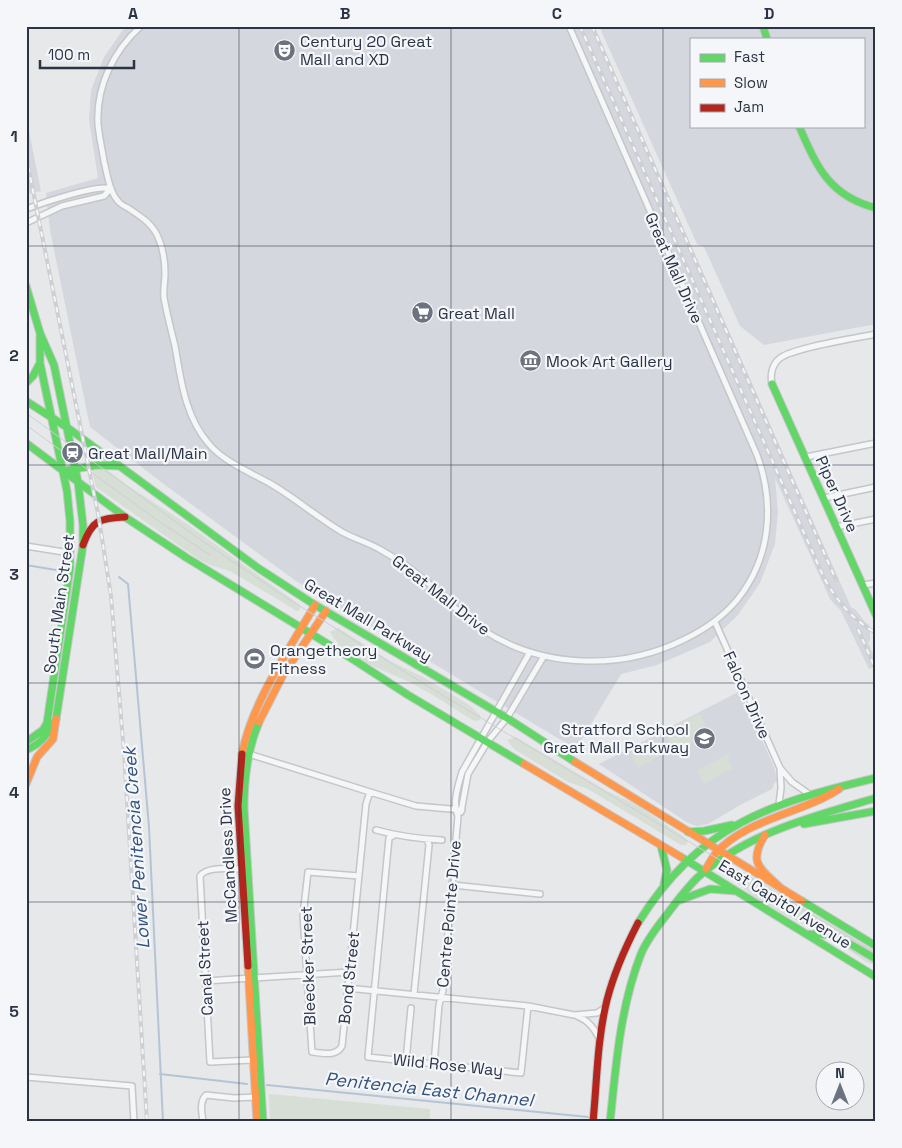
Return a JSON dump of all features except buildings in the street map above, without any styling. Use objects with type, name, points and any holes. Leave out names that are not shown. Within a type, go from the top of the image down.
[{"type":"main road","points":[[763,26],[768,38]]},
{"type":"main road","points":[[800,128],[818,168],[832,186],[848,199],[876,208]]},
{"type":"main road","name":"South Main Street","points":[[26,286],[40,333],[54,365],[76,468],[83,525],[83,545],[56,719],[50,733],[44,740],[32,749],[26,750]]},
{"type":"main road","name":"South Main Street","points":[[26,742],[43,730],[47,723],[70,568],[70,520],[40,363],[40,333]]},
{"type":"main road","points":[[26,383],[33,376],[40,363]]},
{"type":"main road","name":"Piper Drive","points":[[772,384],[876,615]]},
{"type":"main road","name":"Great Mall Parkway","points":[[26,401],[68,428],[258,568],[315,605],[507,718],[608,784],[707,844]]},
{"type":"main road","points":[[26,443],[125,517],[187,558],[408,695],[705,871]]},
{"type":"main road","points":[[62,471],[97,465],[119,466]]},
{"type":"main road","points":[[83,545],[87,531],[93,523],[106,518],[125,517]]},
{"type":"main road","name":"McCandless Drive","points":[[257,1122],[258,1097],[238,792],[244,742],[256,708],[315,605]]},
{"type":"main road","name":"McCandless Drive","points":[[263,1122],[253,1060],[244,807],[245,777],[255,732],[266,706],[303,643],[326,611]]},
{"type":"main road","points":[[61,626],[71,627]]},
{"type":"main road","points":[[26,784],[37,758],[53,739],[56,719]]},
{"type":"main road","points":[[593,1122],[600,1041],[614,972],[629,938],[649,904],[686,861],[738,823],[779,804],[876,778]]},
{"type":"main road","points":[[610,1122],[620,1033],[628,998],[642,953],[662,921],[677,901],[705,871],[718,850],[725,844],[768,820],[796,808],[828,798],[843,786]]},
{"type":"main road","points":[[705,871],[767,833],[876,798]]},
{"type":"main road","points":[[784,826],[876,811]]},
{"type":"main road","points":[[688,832],[704,831],[738,823]]},
{"type":"main road","points":[[767,833],[756,850],[757,862],[782,889]]},
{"type":"main road","name":"East Capitol Avenue","points":[[707,844],[876,946]]},
{"type":"main road","points":[[661,846],[667,870],[663,888]]},
{"type":"main road","name":"East Capitol Avenue","points":[[705,871],[876,977]]},
{"type":"main road","points":[[677,901],[710,889],[736,890]]},
{"type":"main road","points":[[806,934],[834,935],[876,959]]},
{"type":"street","name":"Great Mall Drive","points":[[141,26],[128,39],[108,70],[100,94],[98,129],[111,188],[118,202],[148,222],[159,239],[165,269],[164,299],[182,387],[194,419],[210,446],[220,454],[275,486],[344,533],[373,546],[404,565],[431,586],[463,616],[486,632],[530,652],[544,656],[584,661],[629,658],[652,652],[678,643],[715,622],[745,590],[759,562],[768,526],[768,507],[765,480],[754,447],[568,26]]},
{"type":"street","points":[[26,209],[104,187],[111,188]]},
{"type":"street","points":[[26,223],[62,206],[104,196],[111,188]]},
{"type":"street","points":[[772,384],[773,365],[785,354],[876,334]]},
{"type":"street","points":[[806,457],[876,443]]},
{"type":"street","points":[[824,498],[876,487]]},
{"type":"street","points":[[836,527],[876,519]]},
{"type":"street","points":[[26,546],[70,553]]},
{"type":"street","points":[[862,585],[876,583]]},
{"type":"street","name":"Falcon Drive","points":[[715,622],[780,768],[792,782],[809,795]]},
{"type":"street","name":"Centre Pointe Drive","points":[[458,816],[462,810],[468,774],[496,712],[530,652]]},
{"type":"street","points":[[485,739],[507,718],[544,656]]},
{"type":"street","name":"Centre Pointe Drive","points":[[485,739],[462,772],[455,809],[458,816],[453,885],[441,997],[528,1006],[574,1015],[585,1020],[593,1027],[600,1041]]},
{"type":"street","points":[[249,754],[416,806],[462,810]]},
{"type":"street","name":"Falcon Drive","points":[[779,804],[781,788],[780,768]]},
{"type":"street","name":"Bond Street","points":[[312,1052],[333,1054],[341,1048],[366,804],[370,792]]},
{"type":"street","points":[[376,830],[442,840]]},
{"type":"street","points":[[374,990],[389,838],[394,834]]},
{"type":"street","points":[[414,994],[429,845],[427,839]]},
{"type":"street","name":"Canal Street","points":[[242,869],[209,871],[202,873],[200,876],[205,981],[210,1062],[253,1060]]},
{"type":"street","name":"Bleecker Street","points":[[312,1052],[303,914],[308,872],[359,876]]},
{"type":"street","points":[[453,885],[540,894]]},
{"type":"street","points":[[205,981],[349,972]]},
{"type":"street","points":[[347,988],[441,997],[434,1064]]},
{"type":"street","name":"Wild Rose Way","points":[[374,990],[368,1058],[521,1073],[528,1006]]},
{"type":"street","name":"Centre Pointe Drive","points":[[574,1015],[597,1013],[606,1007]]},
{"type":"street","points":[[406,1061],[411,1008]]},
{"type":"street","points":[[26,1077],[132,1086],[134,1122]]},
{"type":"street","points":[[202,1122],[203,1098],[206,1095],[234,1098],[258,1097]]},
{"type":"shaded area","name":"Great Mall","points":[[127,26],[594,26],[851,607],[870,626],[870,641],[868,642],[876,661],[876,666],[869,669],[841,611],[830,599],[775,478],[778,512],[775,544],[760,583],[738,615],[710,642],[657,665],[621,674],[576,749],[296,581],[161,482],[90,427],[50,230],[46,193],[98,178],[89,120],[91,90],[104,57]]},
{"type":"shaded area","points":[[599,26],[876,26],[876,324],[764,345],[740,326],[704,247],[697,244]]},
{"type":"shaded area","points":[[26,116],[41,191],[27,194],[26,192]]},
{"type":"shaded area","points":[[105,468],[300,605],[300,610],[297,611],[230,571],[198,559],[96,487],[92,469]]},
{"type":"shaded area","points":[[338,628],[392,662],[423,677],[471,706],[480,715],[480,720],[474,721],[419,687],[355,656],[336,641],[330,632]]},
{"type":"shaded area","name":"Stratford School Great Mall Parkway","points":[[740,691],[774,767],[778,782],[775,782],[772,789],[708,824],[697,826],[688,823],[599,764]]},
{"type":"shaded area","points":[[699,713],[710,732],[689,744],[673,748],[665,732]]},
{"type":"shaded area","points":[[516,737],[607,791],[635,804],[683,836],[688,841],[686,845],[681,845],[588,789],[568,782],[514,749],[507,740]]},
{"type":"shaded area","points":[[652,744],[659,756],[638,768],[631,755]]},
{"type":"shaded area","points":[[727,754],[733,768],[704,784],[697,771]]},
{"type":"shaded area","points":[[739,871],[746,873],[876,949],[876,965],[868,963],[834,941],[748,892],[732,876]]},
{"type":"shaded area","points":[[269,1094],[430,1109],[430,1122],[277,1122],[270,1120]]},
{"type":"waterway","name":"Lower Penitencia Creek","points":[[26,565],[62,571]]},
{"type":"waterway","name":"Lower Penitencia Creek","points":[[119,577],[128,584],[149,827],[163,1122]]},
{"type":"waterway","name":"Penitencia East Channel","points":[[160,1074],[247,1084]]},
{"type":"waterway","name":"Penitencia East Channel","points":[[267,1085],[588,1117]]},
{"type":"waterway","name":"Penitencia East Channel","points":[[621,1121],[634,1122]]},
{"type":"tram line","points":[[26,413],[198,538],[287,598],[434,690],[876,953]]},
{"type":"tram line","points":[[26,425],[157,520],[210,555]]},
{"type":"tram line","points":[[807,920],[876,965]]},
{"type":"railway","points":[[580,26],[824,578],[846,609],[876,633]]},
{"type":"railway","points":[[592,26],[836,580]]},
{"type":"railway","points":[[26,156],[99,519],[111,596],[124,753],[147,1122]]},
{"type":"railway","points":[[858,629],[875,668]]},
{"type":"traffic: fast","points":[[763,26],[767,38]]},
{"type":"traffic: fast","points":[[800,128],[819,167],[836,188],[860,203],[876,208]]},
{"type":"traffic: fast","points":[[26,286],[40,333],[54,365],[78,482],[83,525],[83,545],[56,719],[44,738],[26,750]]},
{"type":"traffic: fast","points":[[26,742],[43,730],[47,723],[70,568],[70,521],[67,491],[40,363],[40,336]]},
{"type":"traffic: fast","points":[[26,383],[33,376],[40,363]]},
{"type":"traffic: fast","points":[[772,384],[876,615]]},
{"type":"traffic: fast","points":[[26,401],[68,428],[258,568],[315,605],[507,718],[575,762]]},
{"type":"traffic: fast","points":[[26,443],[125,517],[187,558],[408,695],[524,764]]},
{"type":"traffic: fast","points":[[63,471],[97,465],[119,466]]},
{"type":"traffic: fast","points":[[259,722],[247,765],[244,808],[263,1122]]},
{"type":"traffic: fast","points":[[638,923],[661,890],[686,863],[712,841],[740,823],[803,797],[876,778]]},
{"type":"traffic: fast","points":[[610,1122],[620,1037],[634,974],[646,943],[682,895],[697,878],[716,862],[737,849],[805,819],[876,798]]},
{"type":"traffic: fast","points":[[804,824],[876,811]]},
{"type":"traffic: fast","points":[[688,832],[704,831],[732,825]]},
{"type":"traffic: fast","points":[[661,846],[667,870],[664,884]]},
{"type":"traffic: fast","points":[[681,857],[876,977]]},
{"type":"traffic: fast","points":[[680,900],[710,889],[736,891]]},
{"type":"traffic: fast","points":[[802,901],[876,946]]},
{"type":"traffic: fast","points":[[806,934],[834,935],[876,959]]},
{"type":"traffic: slow","points":[[242,754],[254,715],[272,677],[315,605]]},
{"type":"traffic: slow","points":[[259,722],[283,675],[326,611]]},
{"type":"traffic: slow","points":[[26,784],[37,757],[53,739],[56,719]]},
{"type":"traffic: slow","points":[[575,762],[802,901]]},
{"type":"traffic: slow","points":[[524,764],[681,857]]},
{"type":"traffic: slow","points":[[706,869],[716,853],[728,841],[759,824],[809,804],[839,789]]},
{"type":"traffic: slow","points":[[765,835],[757,853],[757,860],[763,871],[782,889]]},
{"type":"traffic: slow","points":[[248,966],[257,1122]]},
{"type":"traffic: jam","points":[[83,545],[90,530],[98,522],[109,518],[125,517]]},
{"type":"traffic: jam","points":[[242,754],[238,806],[248,966]]},
{"type":"traffic: jam","points":[[593,1122],[599,1046],[607,1000],[620,961],[638,923]]},
{"type":"place","name":"Century 20 Great Mall and XD","points":[[284,50]]},
{"type":"place","name":"Great Mall","points":[[422,313]]},
{"type":"place","name":"Mook Art Gallery","points":[[530,361]]},
{"type":"place","name":"Great Mall/Main","points":[[72,453]]},
{"type":"place","name":"Orangetheory Fitness","points":[[254,659]]},
{"type":"place","name":"Stratford School Great Mall Parkway","points":[[705,738]]}]
